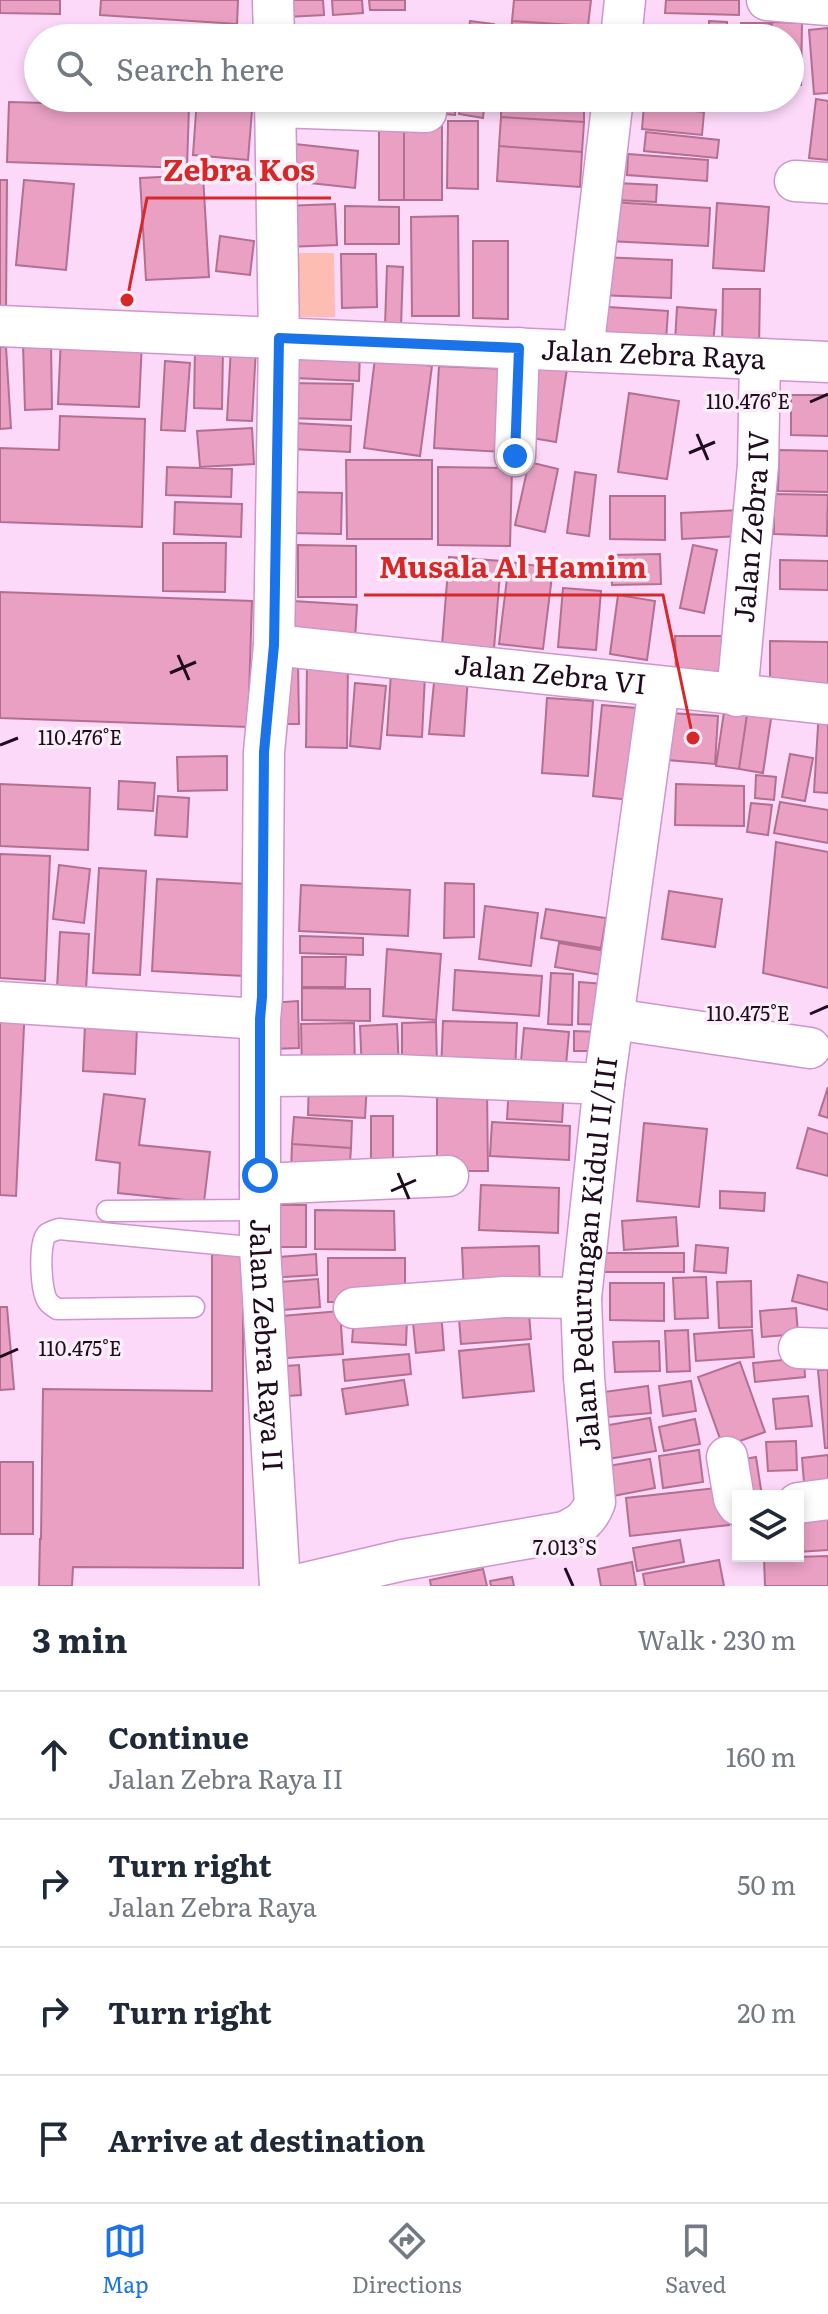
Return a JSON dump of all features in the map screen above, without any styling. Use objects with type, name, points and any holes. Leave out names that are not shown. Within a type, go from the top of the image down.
[{"type":"street","points":[[273,0],[274,24]]},
{"type":"street","points":[[622,24],[625,0]]},
{"type":"street","points":[[767,0],[828,5]]},
{"type":"street","name":"Jalan Zebra Raya II","points":[[275,112],[279,338],[274,645],[264,752],[260,1214],[280,1586]]},
{"type":"street","points":[[583,351],[611,112]]},
{"type":"street","name":"Jalan Zebra Raya","points":[[0,326],[828,362]]},
{"type":"street","points":[[515,456],[519,348]]},
{"type":"street","name":"Jalan Zebra IV","points":[[737,696],[758,465],[760,359]]},
{"type":"street","name":"Jalan Zebra VI","points":[[274,645],[828,704]]},
{"type":"street","name":"Jalan Pedurungan Kidul II/III","points":[[293,1586],[403,1560],[564,1532],[590,1516],[595,1502],[584,1378],[581,1298],[604,1084],[659,687]]},
{"type":"street","points":[[0,1002],[260,1019]]},
{"type":"street","points":[[614,1019],[810,1048]]},
{"type":"street","points":[[261,1076],[396,1075],[604,1084]]},
{"type":"street","points":[[260,1214],[448,1176]]},
{"type":"street","points":[[354,1308],[504,1297],[581,1298]]},
{"type":"street","points":[[727,1457],[732,1490]]},
{"type":"street","points":[[804,1502],[828,1499]]},
{"type":"lane","points":[[107,1211],[260,1214]]},
{"type":"lane","points":[[194,1307],[57,1309],[48,1303],[44,1291],[41,1249],[44,1238],[59,1229],[260,1214]]},
{"type":"shaded area","points":[[297,253],[334,253],[335,317],[298,317]]},
{"type":"building","points":[[0,0],[60,0],[60,14],[0,13]]},
{"type":"building","points":[[101,0],[238,0],[237,24],[100,15]]},
{"type":"building","points":[[286,0],[323,0],[324,15],[287,17]]},
{"type":"building","points":[[332,0],[362,0],[363,13],[333,15]]},
{"type":"building","points":[[369,0],[405,0],[405,10],[370,10]]},
{"type":"building","points":[[514,0],[591,0],[588,24],[512,21]]},
{"type":"building","points":[[666,0],[739,0],[739,15],[665,13]]},
{"type":"building","points":[[512,21],[558,24],[512,24]]},
{"type":"building","points":[[709,21],[727,22],[727,24],[709,24]]},
{"type":"building","points":[[772,22],[802,23],[802,24]]},
{"type":"building","points":[[828,28],[828,93],[814,94],[809,30]]},
{"type":"building","points":[[816,99],[828,101],[828,160],[809,158]]},
{"type":"building","points":[[9,102],[24,102],[24,112],[189,112],[187,168],[7,162]]},
{"type":"building","points":[[196,112],[252,112],[248,160],[193,155]]},
{"type":"building","points":[[434,112],[455,112],[455,115]]},
{"type":"building","points":[[459,112],[484,112],[483,118]]},
{"type":"building","points":[[501,112],[584,112],[584,122],[501,117]]},
{"type":"building","points":[[643,112],[704,112],[702,135],[642,129]]},
{"type":"building","points":[[501,117],[584,122],[582,152],[499,146]]},
{"type":"building","points":[[448,121],[478,121],[478,189],[447,188]]},
{"type":"building","points":[[379,126],[404,126],[404,200],[379,200]]},
{"type":"building","points":[[404,126],[442,126],[442,200],[404,200]]},
{"type":"building","points":[[646,132],[719,140],[717,158],[644,151]]},
{"type":"building","points":[[295,144],[358,151],[355,188],[292,181]]},
{"type":"building","points":[[499,146],[582,152],[580,187],[497,181]]},
{"type":"building","points":[[628,154],[708,160],[707,181],[627,175]]},
{"type":"building","points":[[203,175],[209,277],[146,280],[140,178]]},
{"type":"building","points":[[0,180],[7,180],[6,310],[0,310]]},
{"type":"building","points":[[24,180],[74,184],[66,270],[16,265]]},
{"type":"building","points":[[616,183],[657,185],[656,202],[615,200]]},
{"type":"building","points":[[611,202],[710,208],[708,246],[608,241]]},
{"type":"building","points":[[717,203],[769,207],[764,271],[713,268]]},
{"type":"building","points":[[335,204],[337,245],[287,247],[285,206]]},
{"type":"building","points":[[345,206],[399,207],[399,244],[345,244]]},
{"type":"building","points":[[458,216],[459,316],[412,316],[411,217]]},
{"type":"building","points":[[220,236],[254,241],[250,275],[216,271]]},
{"type":"building","points":[[473,241],[508,241],[508,319],[473,318]]},
{"type":"building","points":[[341,254],[376,254],[377,307],[342,308]]},
{"type":"building","points":[[600,257],[672,260],[671,298],[599,295]]},
{"type":"building","points":[[387,266],[403,267],[401,327],[385,326]]},
{"type":"building","points":[[723,289],[760,289],[759,347],[722,347]]},
{"type":"building","points":[[593,306],[668,311],[666,340],[592,335]]},
{"type":"building","points":[[677,307],[716,310],[713,345],[675,342]]},
{"type":"building","points":[[61,337],[142,340],[139,407],[58,404]]},
{"type":"building","points":[[51,343],[52,409],[25,410],[23,345]]},
{"type":"building","points":[[0,347],[6,347],[11,428],[0,429]]},
{"type":"building","points":[[195,347],[223,348],[222,409],[194,408]]},
{"type":"building","points":[[231,347],[256,348],[252,421],[227,420]]},
{"type":"building","points":[[296,349],[360,351],[359,381],[295,378]]},
{"type":"building","points":[[532,357],[568,362],[556,442],[520,436]]},
{"type":"building","points":[[375,358],[432,366],[420,456],[364,448]]},
{"type":"building","points":[[165,361],[190,363],[185,431],[161,430]]},
{"type":"building","points":[[439,366],[507,369],[503,452],[434,448]]},
{"type":"building","points":[[289,383],[353,384],[351,420],[288,418]]},
{"type":"building","points":[[629,393],[679,401],[667,479],[618,472]]},
{"type":"building","points":[[791,395],[828,395],[828,436],[791,435]]},
{"type":"building","points":[[60,416],[145,419],[142,527],[0,522],[0,448],[59,450]]},
{"type":"building","points":[[293,423],[351,426],[350,452],[292,449]]},
{"type":"building","points":[[252,428],[254,464],[200,467],[197,431]]},
{"type":"building","points":[[779,450],[828,451],[828,492],[778,491]]},
{"type":"building","points":[[346,460],[432,460],[432,539],[347,539]]},
{"type":"building","points":[[529,462],[558,469],[545,532],[515,525]]},
{"type":"building","points":[[167,467],[232,469],[231,497],[166,495]]},
{"type":"building","points":[[438,467],[512,468],[510,546],[438,545]]},
{"type":"building","points":[[575,472],[596,475],[589,536],[567,533]]},
{"type":"building","points":[[291,492],[342,493],[341,534],[291,533]]},
{"type":"building","points":[[774,494],[828,495],[827,536],[774,534]]},
{"type":"building","points":[[610,496],[665,496],[665,540],[610,539]]},
{"type":"building","points":[[175,502],[242,504],[241,537],[174,534]]},
{"type":"building","points":[[740,510],[741,536],[682,539],[681,513]]},
{"type":"building","points":[[163,543],[226,543],[225,592],[163,591]]},
{"type":"building","points":[[298,545],[356,546],[356,597],[298,597]]},
{"type":"building","points":[[693,545],[717,550],[704,613],[680,608]]},
{"type":"building","points":[[660,554],[661,584],[612,585],[611,555]]},
{"type":"building","points":[[449,557],[501,561],[494,649],[442,645]]},
{"type":"building","points":[[780,560],[828,561],[828,590],[780,589]]},
{"type":"building","points":[[509,562],[553,568],[543,649],[499,644]]},
{"type":"building","points":[[563,588],[601,591],[596,650],[558,647]]},
{"type":"building","points":[[0,592],[252,601],[248,727],[0,718]]},
{"type":"building","points":[[618,595],[655,601],[647,660],[610,654]]},
{"type":"building","points":[[293,601],[357,605],[355,640],[291,636]]},
{"type":"building","points":[[675,636],[722,636],[722,673],[676,673]]},
{"type":"building","points":[[770,641],[828,642],[828,694],[770,693]]},
{"type":"building","points":[[307,661],[348,661],[347,748],[306,747]]},
{"type":"building","points":[[278,662],[298,662],[299,724],[278,724]]},
{"type":"building","points":[[435,672],[468,676],[464,736],[429,734]]},
{"type":"building","points":[[391,673],[425,675],[422,737],[387,735]]},
{"type":"building","points":[[355,683],[386,686],[380,749],[350,746]]},
{"type":"building","points":[[547,698],[593,701],[588,776],[542,773]]},
{"type":"building","points":[[602,705],[648,709],[640,801],[593,796]]},
{"type":"building","points":[[725,705],[748,708],[739,769],[716,766]]},
{"type":"building","points":[[748,708],[772,712],[763,773],[739,769]]},
{"type":"building","points":[[819,710],[828,711],[828,793],[814,792]]},
{"type":"building","points":[[670,713],[718,716],[715,764],[667,760]]},
{"type":"building","points":[[790,754],[813,758],[805,801],[782,797]]},
{"type":"building","points":[[227,756],[227,790],[178,791],[177,757]]},
{"type":"building","points":[[756,775],[776,777],[774,800],[755,798]]},
{"type":"building","points":[[119,781],[155,783],[153,811],[118,809]]},
{"type":"building","points":[[0,784],[90,788],[88,850],[0,846]]},
{"type":"building","points":[[676,784],[744,786],[744,826],[675,825]]},
{"type":"building","points":[[158,796],[189,798],[187,837],[155,835]]},
{"type":"building","points":[[780,802],[828,810],[828,843],[774,833]]},
{"type":"building","points":[[751,803],[772,805],[768,835],[747,832]]},
{"type":"building","points":[[776,842],[828,852],[828,988],[763,973]]},
{"type":"building","points":[[0,854],[50,856],[45,981],[0,978]]},
{"type":"building","points":[[59,865],[90,869],[84,923],[53,919]]},
{"type":"building","points":[[99,868],[146,871],[140,975],[93,973]]},
{"type":"building","points":[[157,879],[248,884],[243,976],[152,971]]},
{"type":"building","points":[[445,883],[474,884],[474,937],[444,938]]},
{"type":"building","points":[[301,885],[410,890],[408,936],[299,931]]},
{"type":"building","points":[[669,891],[722,899],[715,947],[662,939]]},
{"type":"building","points":[[485,906],[538,913],[531,966],[479,959]]},
{"type":"building","points":[[546,909],[606,918],[601,948],[541,938]]},
{"type":"building","points":[[60,932],[89,934],[86,990],[57,988]]},
{"type":"building","points":[[300,936],[363,938],[363,955],[300,953]]},
{"type":"building","points":[[559,943],[606,951],[602,975],[555,967]]},
{"type":"building","points":[[387,949],[441,954],[436,1020],[383,1016]]},
{"type":"building","points":[[302,957],[346,957],[345,987],[302,987]]},
{"type":"building","points":[[455,970],[542,976],[539,1016],[453,1010]]},
{"type":"building","points":[[551,973],[573,974],[572,1025],[548,1024]]},
{"type":"building","points":[[579,982],[605,984],[604,1025],[578,1024]]},
{"type":"building","points":[[302,988],[370,989],[370,1021],[302,1020]]},
{"type":"building","points":[[298,1001],[299,1048],[272,1049],[270,1003]]},
{"type":"building","points":[[0,1004],[25,1005],[16,1196],[0,1195]]},
{"type":"building","points":[[443,1021],[517,1023],[515,1074],[441,1071]]},
{"type":"building","points":[[436,1022],[437,1065],[402,1065],[402,1023]]},
{"type":"building","points":[[354,1023],[355,1069],[302,1070],[301,1024]]},
{"type":"building","points":[[85,1024],[137,1027],[135,1074],[83,1071]]},
{"type":"building","points":[[397,1024],[399,1070],[362,1071],[360,1026]]},
{"type":"building","points":[[524,1028],[569,1032],[565,1076],[520,1072]]},
{"type":"building","points":[[574,1031],[599,1032],[599,1051],[574,1051]]},
{"type":"building","points":[[309,1077],[367,1081],[365,1118],[308,1115]]},
{"type":"building","points":[[509,1085],[564,1088],[562,1122],[507,1119]]},
{"type":"building","points":[[828,1087],[828,1118],[819,1115]]},
{"type":"building","points":[[437,1089],[487,1089],[488,1171],[437,1171]]},
{"type":"building","points":[[104,1094],[145,1099],[139,1145],[210,1152],[204,1202],[118,1193],[120,1163],[96,1160]]},
{"type":"building","points":[[371,1116],[393,1116],[393,1166],[371,1167]]},
{"type":"building","points":[[294,1117],[352,1121],[351,1148],[292,1144]]},
{"type":"building","points":[[492,1122],[570,1126],[569,1160],[490,1156]]},
{"type":"building","points":[[644,1123],[707,1129],[699,1207],[637,1201]]},
{"type":"building","points":[[808,1128],[828,1134],[828,1176],[797,1168]]},
{"type":"building","points":[[292,1144],[351,1148],[349,1177],[291,1173]]},
{"type":"building","points":[[481,1185],[559,1188],[558,1233],[479,1230]]},
{"type":"building","points":[[720,1191],[765,1193],[764,1211],[720,1208]]},
{"type":"building","points":[[270,1205],[306,1205],[306,1247],[270,1247]]},
{"type":"building","points":[[315,1210],[394,1211],[395,1250],[315,1249]]},
{"type":"building","points":[[676,1217],[678,1246],[624,1250],[622,1221]]},
{"type":"building","points":[[696,1245],[728,1248],[726,1273],[694,1271]]},
{"type":"building","points":[[539,1246],[540,1292],[464,1294],[462,1248]]},
{"type":"building","points":[[589,1253],[684,1253],[684,1272],[589,1272]]},
{"type":"building","points":[[212,1254],[243,1255],[243,1568],[73,1567],[72,1586],[39,1586],[43,1389],[212,1391]]},
{"type":"building","points":[[316,1254],[317,1275],[268,1278],[267,1258]]},
{"type":"building","points":[[328,1258],[405,1258],[405,1302],[328,1302]]},
{"type":"building","points":[[798,1275],[828,1283],[828,1310],[792,1301]]},
{"type":"building","points":[[706,1277],[708,1318],[675,1319],[673,1278]]},
{"type":"building","points":[[318,1279],[320,1307],[270,1311],[267,1283]]},
{"type":"building","points":[[751,1281],[752,1327],[719,1328],[717,1282]]},
{"type":"building","points":[[610,1283],[664,1283],[664,1321],[610,1320]]},
{"type":"building","points":[[528,1301],[531,1339],[461,1344],[458,1306]]},
{"type":"building","points":[[0,1307],[7,1307],[14,1389],[0,1390]]},
{"type":"building","points":[[796,1308],[798,1334],[762,1337],[760,1311]]},
{"type":"building","points":[[340,1311],[343,1354],[274,1359],[270,1317]]},
{"type":"building","points":[[441,1311],[444,1350],[416,1353],[412,1313]]},
{"type":"building","points":[[354,1315],[407,1319],[406,1345],[352,1342]]},
{"type":"building","points":[[688,1330],[690,1371],[667,1372],[665,1331]]},
{"type":"building","points":[[752,1330],[754,1357],[696,1361],[694,1334]]},
{"type":"building","points":[[659,1341],[660,1371],[615,1372],[613,1342]]},
{"type":"building","points":[[529,1344],[534,1391],[463,1398],[459,1351]]},
{"type":"building","points":[[409,1354],[411,1374],[345,1381],[343,1360]]},
{"type":"building","points":[[804,1358],[805,1377],[755,1382],[753,1363]]},
{"type":"building","points":[[740,1362],[765,1432],[723,1447],[698,1377]]},
{"type":"building","points":[[299,1365],[301,1395],[273,1397],[271,1367]]},
{"type":"building","points":[[818,1370],[828,1370],[828,1448],[825,1448]]},
{"type":"building","points":[[404,1380],[408,1405],[346,1414],[342,1389]]},
{"type":"building","points":[[691,1381],[696,1411],[663,1416],[659,1386]]},
{"type":"building","points":[[648,1386],[651,1413],[608,1417],[604,1392]]},
{"type":"building","points":[[808,1396],[812,1426],[776,1429],[773,1399]]},
{"type":"building","points":[[650,1418],[656,1451],[602,1460],[597,1427]]},
{"type":"building","points":[[695,1419],[700,1444],[664,1451],[659,1427]]},
{"type":"building","points":[[796,1441],[797,1470],[768,1471],[766,1442]]},
{"type":"building","points":[[699,1450],[703,1482],[663,1488],[659,1456]]},
{"type":"building","points":[[828,1455],[828,1493],[805,1495],[802,1458]]},
{"type":"building","points":[[756,1457],[761,1490],[737,1490],[733,1461]]},
{"type":"building","points":[[650,1459],[655,1488],[613,1496],[608,1466]]},
{"type":"building","points":[[0,1462],[33,1462],[33,1534],[0,1534]]},
{"type":"building","points":[[725,1487],[729,1525],[630,1536],[626,1498]]},
{"type":"building","points":[[828,1512],[828,1550],[804,1552],[804,1514]]},
{"type":"building","points":[[680,1540],[684,1562],[637,1571],[633,1548]]},
{"type":"building","points":[[828,1556],[828,1586],[765,1586],[764,1562],[804,1562],[804,1557]]},
{"type":"building","points":[[719,1560],[724,1586],[645,1586],[643,1574]]},
{"type":"building","points":[[632,1562],[636,1586],[601,1586],[598,1569]]},
{"type":"building","points":[[483,1569],[487,1586],[431,1586],[430,1580]]},
{"type":"building","points":[[512,1577],[514,1586],[491,1586],[490,1581]]},
{"type":"place","name":"Zebra Kos","points":[[127,300]]},
{"type":"place","name":"Musala Al Hamim","points":[[693,738]]},
{"type":"route","points":[[260,1175],[264,752],[274,645],[279,338],[519,348],[515,456]]}]
